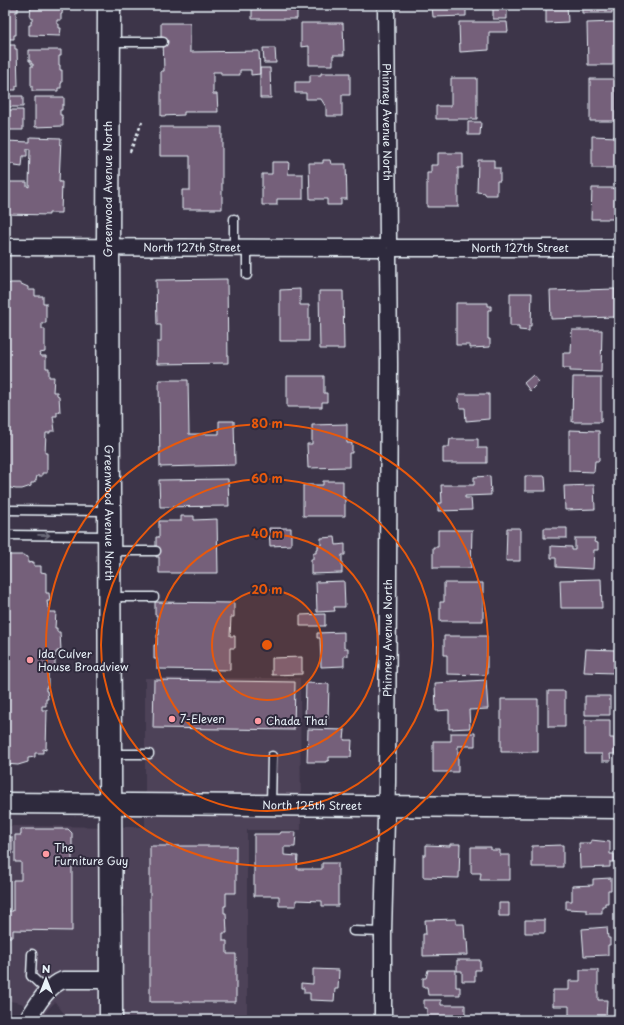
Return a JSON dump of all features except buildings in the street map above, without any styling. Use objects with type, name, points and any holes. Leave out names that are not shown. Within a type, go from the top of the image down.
[{"type":"main road","name":"Greenwood Avenue North","points":[[109,5],[108,247],[110,1020]]},
{"type":"street","name":"Phinney Avenue North","points":[[383,1020],[383,932],[387,806],[389,380],[386,5]]},
{"type":"street","name":"North 127th Street","points":[[5,247],[619,248]]},
{"type":"street","name":"North 125th Street","points":[[5,803],[619,808]]},
{"type":"street","points":[[27,1020],[47,991],[56,982],[63,980],[111,980]]},
{"type":"lane","points":[[109,42],[163,42]]},
{"type":"lane","points":[[234,218],[247,275]]},
{"type":"lane","points":[[5,510],[109,511]]},
{"type":"lane","points":[[5,535],[109,544],[156,551]]},
{"type":"lane","points":[[110,597],[154,597]]},
{"type":"lane","points":[[110,754],[149,754]]},
{"type":"lane","points":[[271,805],[272,756]]},
{"type":"lane","points":[[353,932],[383,932]]},
{"type":"lane","points":[[32,954],[31,976],[47,991]]},
{"type":"shaded area","points":[[145,678],[300,678],[301,830],[247,830],[247,1020],[69,1020],[55,1002],[40,1018],[21,1003],[5,1000],[5,826],[145,827]]},
{"type":"place","name":"Ida Culver House Broadview","points":[[30,660]]},
{"type":"place","name":"7-Eleven","points":[[172,719]]},
{"type":"place","name":"Chada Thai","points":[[258,721]]},
{"type":"place","name":"The Furniture Guy","points":[[46,854]]}]
